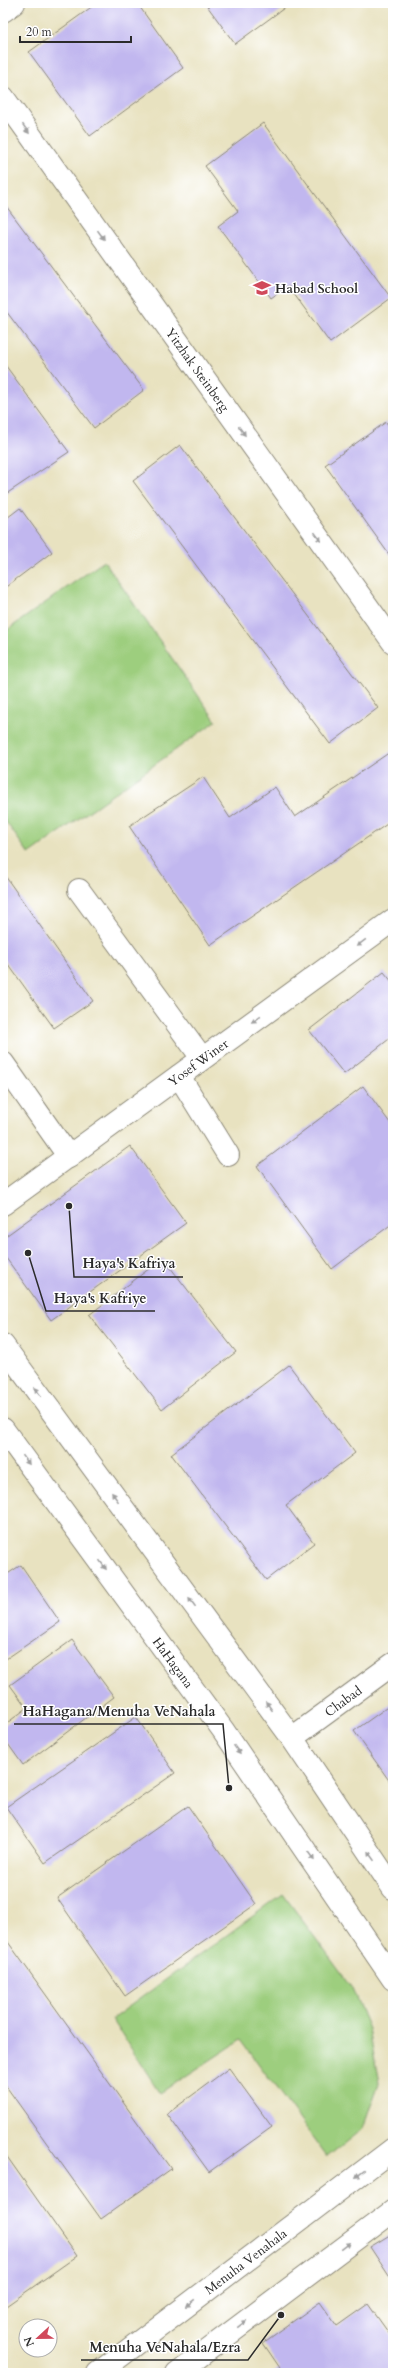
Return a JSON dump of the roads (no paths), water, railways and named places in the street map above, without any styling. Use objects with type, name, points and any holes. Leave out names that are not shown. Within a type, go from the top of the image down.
[{"type":"street","points":[[3,11],[14,3]]},
{"type":"street","name":"Yitzhak Steinberg","points":[[3,97],[393,642]]},
{"type":"street","points":[[79,890],[202,1058]]},
{"type":"street","name":"Yosef Winer","points":[[3,1204],[393,920]]},
{"type":"street","points":[[3,1063],[69,1156]]},
{"type":"street","points":[[179,1076],[228,1154]]},
{"type":"street","points":[[3,1345],[292,1738],[393,1888]]},
{"type":"street","name":"HaHagana","points":[[3,1429],[223,1730],[393,1979]]},
{"type":"street","name":"Chabad","points":[[292,1738],[393,1664]]},
{"type":"street","name":"Menuha Venahala","points":[[98,2373],[392,2148]]},
{"type":"street","points":[[177,2373],[393,2210]]},
{"type":"place","name":"Habad School","points":[[262,288]]},
{"type":"place","name":"Haya's Kafriya","points":[[69,1206]]},
{"type":"place","name":"Haya's Kafriye","points":[[28,1253]]},
{"type":"place","name":"HaHagana/Menuha VeNahala","points":[[229,1788]]},
{"type":"place","name":"Menuha VeNahala/Ezra","points":[[281,2315]]}]
